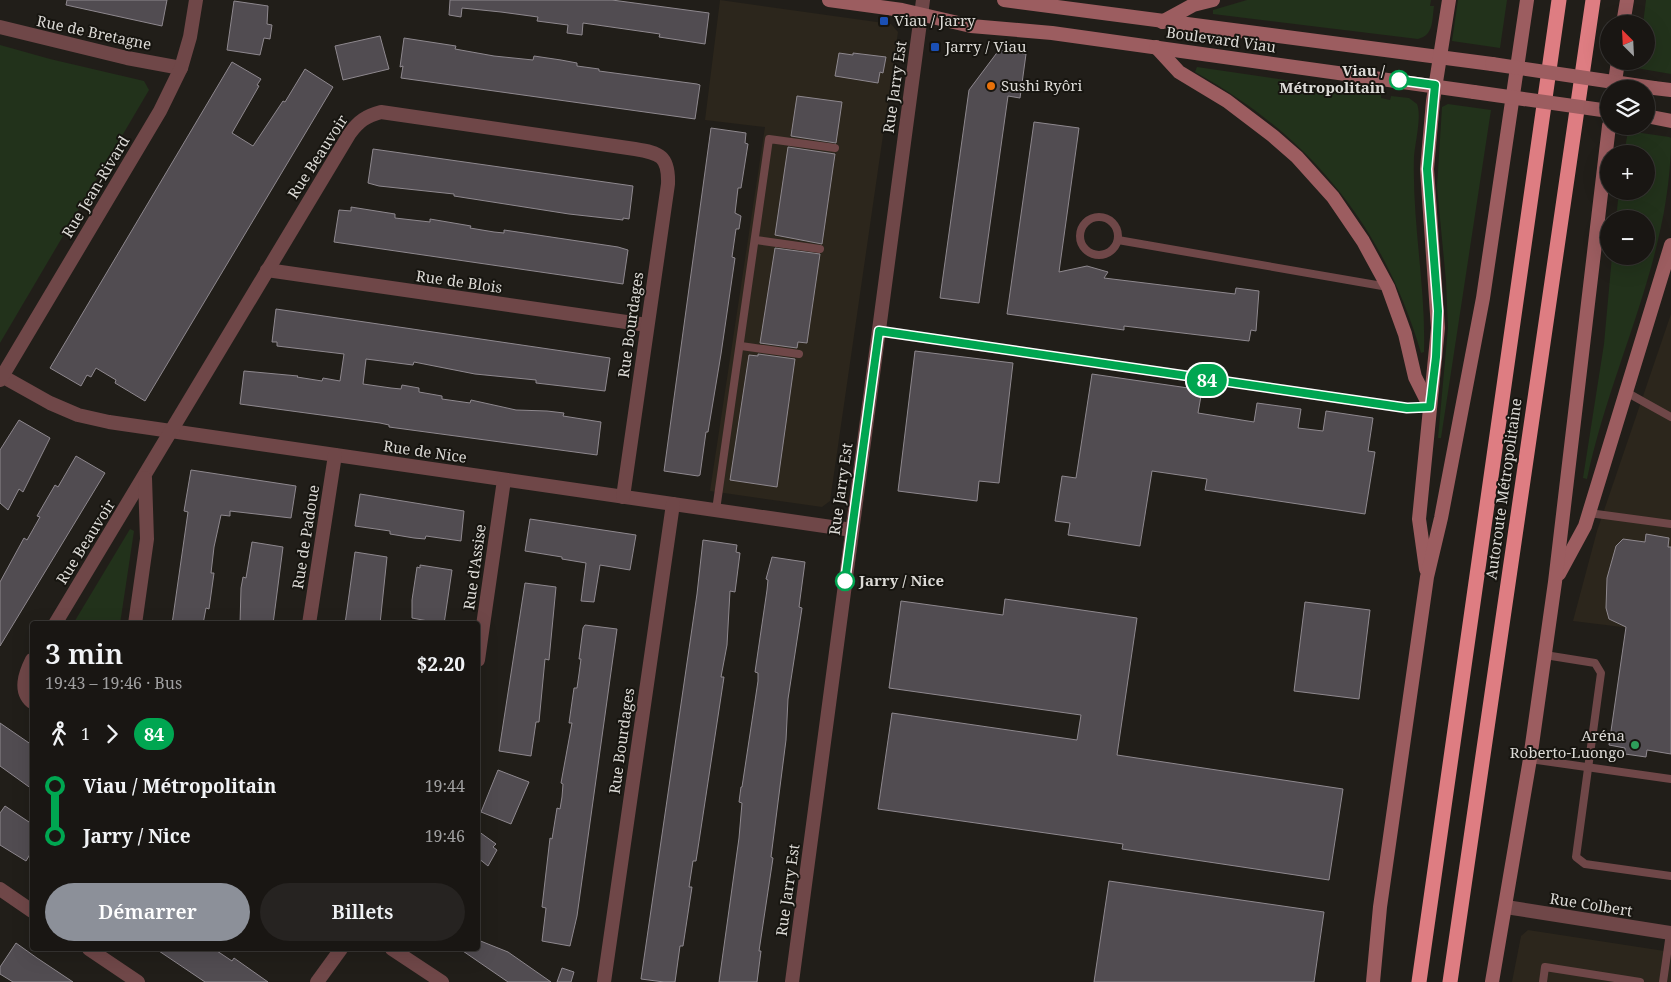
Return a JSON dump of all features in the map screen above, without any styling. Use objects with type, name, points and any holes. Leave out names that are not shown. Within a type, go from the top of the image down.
[{"type":"highway","name":"Autoroute Métropolitaine","points":[[1419,982],[1559,0]]},
{"type":"highway","name":"Autoroute Métropolitaine","points":[[1450,982],[1593,0]]},
{"type":"main road","name":"Boulevard Viau","points":[[829,0],[922,7],[971,26],[1156,47],[1600,110]]},
{"type":"main road","name":"Boulevard Viau","points":[[1004,0],[1162,22],[1440,56],[1671,90]]},
{"type":"main road","points":[[1162,22],[1193,5],[1212,0]]},
{"type":"main road","points":[[1427,577],[1419,519],[1436,362],[1438,311],[1427,169],[1435,85],[1449,0]]},
{"type":"main road","points":[[1373,982],[1380,907],[1427,577],[1441,518],[1483,298],[1527,0]]},
{"type":"main road","points":[[1624,15],[1627,0]]},
{"type":"main road","points":[[1156,47],[1179,72],[1242,111],[1297,157],[1344,211],[1388,287],[1407,342],[1415,377],[1430,407]]},
{"type":"main road","points":[[1655,118],[1671,121]]},
{"type":"main road","points":[[1492,982],[1530,759],[1555,582],[1608,135]]},
{"type":"main road","points":[[1555,582],[1585,526],[1658,295],[1671,245]]},
{"type":"street","name":"Rue Jean-Rivard","points":[[1,378],[160,111],[181,68],[190,37],[196,0]]},
{"type":"street","name":"Rue Jarry Est","points":[[792,982],[922,7]]},
{"type":"street","name":"Rue de Bretagne","points":[[0,27],[108,54],[181,68]]},
{"type":"street","name":"Rue Beauvoir","points":[[57,621],[145,478],[350,133],[368,115],[381,112],[635,149],[652,152],[664,158]]},
{"type":"street","name":"Rue Bourdages","points":[[623,497],[668,184],[669,169],[664,158]]},
{"type":"street","name":"Rue de Blois","points":[[267,270],[647,325]]},
{"type":"street","name":"Rue de Nice","points":[[1,378],[78,415],[172,432],[852,530]]},
{"type":"street","name":"Rue de Padoue","points":[[309,621],[335,455]]},
{"type":"street","points":[[135,621],[147,539],[145,478]]},
{"type":"street","name":"Rue d'Assise","points":[[480,646],[504,480]]},
{"type":"street","name":"Rue Bourdages","points":[[604,982],[673,504]]},
{"type":"street","points":[[30,664],[24,677],[24,689],[30,699]]},
{"type":"street","points":[[0,889],[30,910]]},
{"type":"street","name":"Rue Colbert","points":[[1506,907],[1671,933]]},
{"type":"street","points":[[92,951],[138,982]]},
{"type":"street","points":[[317,982],[339,951]]},
{"type":"street","points":[[395,951],[442,982]]},
{"type":"lane","points":[[716,510],[770,139],[834,148]]},
{"type":"lane","points":[[1101,217],[1113,222],[1118,240],[1112,250],[1101,255],[1095,254],[1082,243],[1081,231],[1089,221],[1101,217]]},
{"type":"lane","points":[[756,240],[820,249]]},
{"type":"lane","points":[[1118,240],[1388,287]]},
{"type":"lane","points":[[879,331],[1407,408],[1430,407]]},
{"type":"lane","points":[[741,346],[799,354]]},
{"type":"lane","points":[[1626,392],[1671,416]]},
{"type":"lane","points":[[1589,512],[1671,524]]},
{"type":"lane","points":[[1545,655],[1594,663],[1600,669],[1601,680],[1576,857],[1584,864],[1671,876]]},
{"type":"lane","points":[[1530,759],[1671,779]]},
{"type":"lane","points":[[1663,982],[1671,933]]},
{"type":"lane","points":[[1543,982],[1545,967],[1640,982]]},
{"type":"lane","points":[[1584,982],[1586,973]]},
{"type":"shaded area","points":[[720,0],[891,24],[898,32],[830,501],[822,507],[710,491],[765,127],[705,120]]},
{"type":"shaded area","points":[[1671,314],[1671,633],[1573,621],[1597,531]]},
{"type":"shaded area","points":[[1528,930],[1671,952],[1671,982],[1512,982],[1521,936]]},
{"type":"green space","points":[[1247,0],[1431,0],[1430,6],[1434,6],[1430,30],[1418,39],[1213,14],[1213,10]]},
{"type":"green space","points":[[1458,0],[1507,0],[1500,48],[1452,41]]},
{"type":"green space","points":[[1646,0],[1671,0],[1671,74],[1648,70],[1655,70],[1655,15],[1644,15]]},
{"type":"green space","points":[[0,45],[144,81],[149,90],[0,343]]},
{"type":"green space","points":[[1197,67],[1381,94],[1381,98],[1390,100],[1391,96],[1409,98],[1417,104],[1419,122],[1414,157],[1414,182],[1423,303],[1424,352],[1421,353],[1405,307],[1386,265],[1364,225],[1337,189],[1307,156],[1274,125],[1236,97],[1195,72]]},
{"type":"green space","points":[[1448,104],[1491,110],[1441,438],[1438,438],[1448,328],[1446,281],[1437,187],[1442,107]]},
{"type":"green space","points":[[1627,135],[1655,135],[1671,138],[1668,182],[1655,251],[1655,210],[1617,210],[1618,200],[1655,200],[1655,145],[1626,145]]},
{"type":"green space","points":[[1611,265],[1652,265],[1610,394],[1587,479],[1583,478],[1604,344]]},
{"type":"green space","points":[[130,529],[134,531],[120,621],[75,621]]},
{"type":"building","points":[[67,0],[167,0],[162,26],[66,5]]},
{"type":"building","points":[[450,0],[612,0],[709,13],[705,44],[659,37],[660,34],[583,23],[582,35],[567,33],[568,25],[537,21],[538,17],[501,12],[462,8],[461,17],[449,15]]},
{"type":"building","points":[[234,1],[268,6],[267,24],[272,25],[270,39],[264,38],[260,55],[227,50]]},
{"type":"building","points":[[380,36],[389,69],[343,80],[335,46]]},
{"type":"building","points":[[404,38],[456,46],[455,49],[494,56],[533,60],[534,56],[577,63],[577,66],[599,69],[599,71],[697,84],[700,85],[695,119],[401,78],[403,66],[400,67]]},
{"type":"building","points":[[999,50],[1026,54],[1020,98],[1008,96],[979,303],[940,298],[969,90]]},
{"type":"building","points":[[839,53],[886,57],[883,73],[880,72],[878,83],[835,76]]},
{"type":"building","points":[[232,62],[261,79],[257,85],[259,86],[232,133],[253,146],[283,101],[285,102],[305,69],[333,87],[145,401],[115,383],[116,380],[96,368],[91,377],[87,375],[81,386],[50,368]]},
{"type":"building","points":[[797,96],[842,102],[836,143],[791,136]]},
{"type":"building","points":[[1034,122],[1079,128],[1059,272],[1087,266],[1108,272],[1104,278],[1235,294],[1236,288],[1259,291],[1256,331],[1251,330],[1249,341],[1124,326],[1124,330],[1007,314]]},
{"type":"building","points":[[711,128],[746,133],[745,143],[748,144],[741,188],[738,188],[735,213],[741,216],[739,229],[736,229],[732,257],[735,258],[721,354],[700,475],[698,476],[664,471]]},
{"type":"building","points":[[788,147],[835,154],[822,244],[775,235]]},
{"type":"building","points":[[373,149],[633,186],[629,219],[569,214],[454,196],[454,194],[379,186],[368,183]]},
{"type":"building","points":[[351,207],[395,214],[395,218],[430,222],[430,219],[494,232],[504,233],[504,230],[618,247],[628,250],[623,284],[334,242],[339,210],[351,211]]},
{"type":"building","points":[[775,248],[820,254],[807,343],[798,342],[797,348],[760,343]]},
{"type":"building","points":[[276,309],[610,358],[605,391],[536,383],[536,380],[475,374],[414,362],[413,365],[366,359],[363,384],[401,389],[402,385],[419,388],[419,392],[442,396],[442,399],[470,403],[471,400],[516,410],[564,413],[563,416],[601,422],[597,455],[389,427],[389,425],[380,423],[240,404],[244,371],[298,376],[322,381],[323,378],[340,381],[344,354],[277,346],[277,342],[272,342]]},
{"type":"building","points":[[915,351],[1013,363],[999,483],[979,481],[977,501],[898,491]]},
{"type":"building","points":[[758,354],[795,359],[777,487],[730,480],[749,355],[758,356]]},
{"type":"building","points":[[1092,374],[1202,390],[1198,413],[1254,422],[1257,403],[1301,409],[1298,428],[1323,431],[1326,411],[1373,418],[1368,451],[1375,452],[1365,514],[1205,490],[1207,479],[1152,471],[1140,546],[1068,535],[1070,523],[1055,521],[1062,476],[1076,478]]},
{"type":"building","points":[[19,420],[50,438],[23,492],[19,489],[8,510],[0,503],[0,450]]},
{"type":"building","points":[[76,456],[105,473],[0,646],[0,582],[24,538],[27,540],[40,517],[37,516],[55,485],[58,487]]},
{"type":"building","points":[[191,470],[296,486],[291,518],[230,511],[230,516],[221,515],[214,547],[211,573],[214,573],[209,609],[206,608],[204,621],[172,621],[188,512],[184,511]]},
{"type":"building","points":[[360,494],[464,511],[461,541],[426,536],[425,539],[414,538],[390,534],[390,531],[355,526]]},
{"type":"building","points":[[530,519],[636,535],[630,570],[600,565],[594,602],[581,601],[586,563],[525,551]]},
{"type":"building","points":[[1646,534],[1669,538],[1668,547],[1671,547],[1671,754],[1647,750],[1646,757],[1625,754],[1625,748],[1609,745],[1626,627],[1609,619],[1606,608],[1607,578],[1616,546],[1623,539],[1645,542]]},
{"type":"building","points":[[703,540],[737,545],[736,552],[740,553],[735,592],[730,591],[727,645],[721,677],[724,677],[696,861],[693,861],[689,887],[692,887],[683,946],[680,946],[675,982],[664,982],[641,979],[697,594]]},
{"type":"building","points":[[252,542],[283,547],[273,621],[240,621],[241,588],[243,577],[246,578]]},
{"type":"building","points":[[355,552],[387,557],[380,621],[345,621]]},
{"type":"building","points":[[772,557],[805,562],[799,607],[802,608],[788,699],[786,740],[771,857],[773,858],[759,951],[761,951],[757,982],[719,982],[739,838],[742,803],[739,802],[758,681],[758,673],[755,672],[767,590],[768,580],[766,579]]},
{"type":"building","points":[[420,565],[452,570],[444,621],[428,621],[412,618],[412,600],[417,567],[420,568]]},
{"type":"building","points":[[525,583],[556,587],[549,660],[545,659],[539,722],[536,722],[531,756],[499,751]]},
{"type":"building","points":[[1005,599],[1137,618],[1117,755],[1343,789],[1329,880],[1122,849],[1123,844],[878,809],[892,713],[1077,740],[1081,715],[889,688],[901,601],[1003,615]]},
{"type":"building","points":[[1305,602],[1370,610],[1359,699],[1294,691]]},
{"type":"building","points":[[585,625],[617,629],[577,916],[570,946],[542,941],[546,908],[542,907],[550,838],[552,839],[557,808],[560,809],[562,797],[563,784],[561,783],[572,723],[569,723],[574,688],[577,688],[581,659],[579,659]]},
{"type":"building","points":[[0,723],[30,744],[30,788],[0,766]]},
{"type":"building","points":[[498,770],[529,782],[511,824],[481,812]]},
{"type":"building","points":[[5,806],[30,823],[30,854],[26,861],[0,845],[0,813]]},
{"type":"building","points":[[480,832],[496,844],[493,847],[497,850],[488,866],[480,860]]},
{"type":"building","points":[[1109,881],[1324,912],[1314,982],[1094,982]]},
{"type":"building","points":[[480,941],[508,952],[551,982],[508,982],[463,951],[480,951]]},
{"type":"building","points":[[16,943],[73,982],[13,982],[0,974],[0,967]]},
{"type":"building","points":[[159,951],[217,951],[232,961],[234,958],[268,982],[205,982]]},
{"type":"building","points":[[562,968],[574,972],[571,982],[557,982]]},
{"type":"bus line","name":"84","points":[[845,581],[879,331],[1039,356],[1407,408],[1430,407],[1438,328],[1427,184],[1430,122],[1435,85],[1399,80]]},
{"type":"place","name":"Viau / Jarry","points":[[884,21]]},
{"type":"place","name":"Jarry / Viau","points":[[935,47]]},
{"type":"place","name":"Viau / Métropolitain","points":[[1399,80]]},
{"type":"place","name":"Sushi Ryôri","points":[[991,86]]},
{"type":"place","name":"Jarry / Nice","points":[[845,581]]},
{"type":"place","name":"Aréna Roberto-Luongo","points":[[1635,745]]}]
